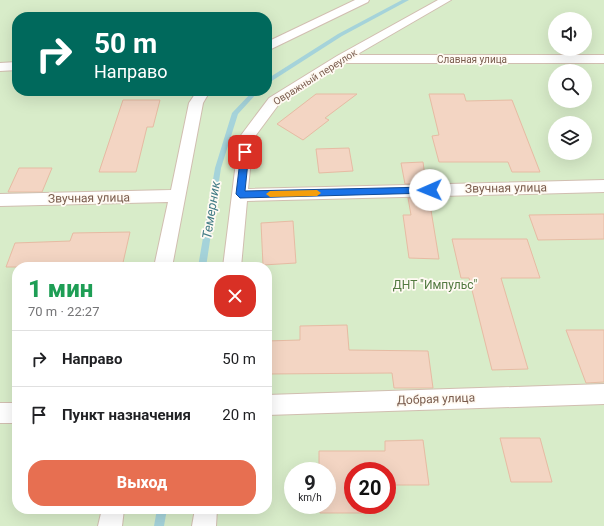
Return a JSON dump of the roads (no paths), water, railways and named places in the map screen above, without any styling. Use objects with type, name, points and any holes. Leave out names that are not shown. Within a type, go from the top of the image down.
[{"type":"lane","points":[[272,45],[364,0]]},
{"type":"lane","name":"Овражный переулок","points":[[233,262],[246,138],[274,101],[341,59],[446,0]]},
{"type":"lane","name":"Славная улица","points":[[341,59],[604,59]]},
{"type":"lane","points":[[0,67],[12,66]]},
{"type":"lane","points":[[164,262],[196,103],[201,96]]},
{"type":"lane","name":"Звучная улица","points":[[240,194],[604,186]]},
{"type":"lane","name":"Звучная улица","points":[[0,200],[178,196]]},
{"type":"lane","name":"Добрая улица","points":[[272,405],[604,394]]},
{"type":"lane","points":[[0,413],[12,413]]},
{"type":"lane","points":[[110,526],[112,514]]},
{"type":"lane","points":[[204,526],[205,514]]},
{"type":"waterway","name":"Темерник","points":[[272,79],[340,35],[406,0]]},
{"type":"waterway","name":"Темерник","points":[[203,262],[218,168],[235,113],[251,96]]},
{"type":"waterway","name":"Темерник","points":[[159,526],[161,514]]},
{"type":"park label","name":"ДНТ \"Импульс\"","points":[[435,285]]}]
